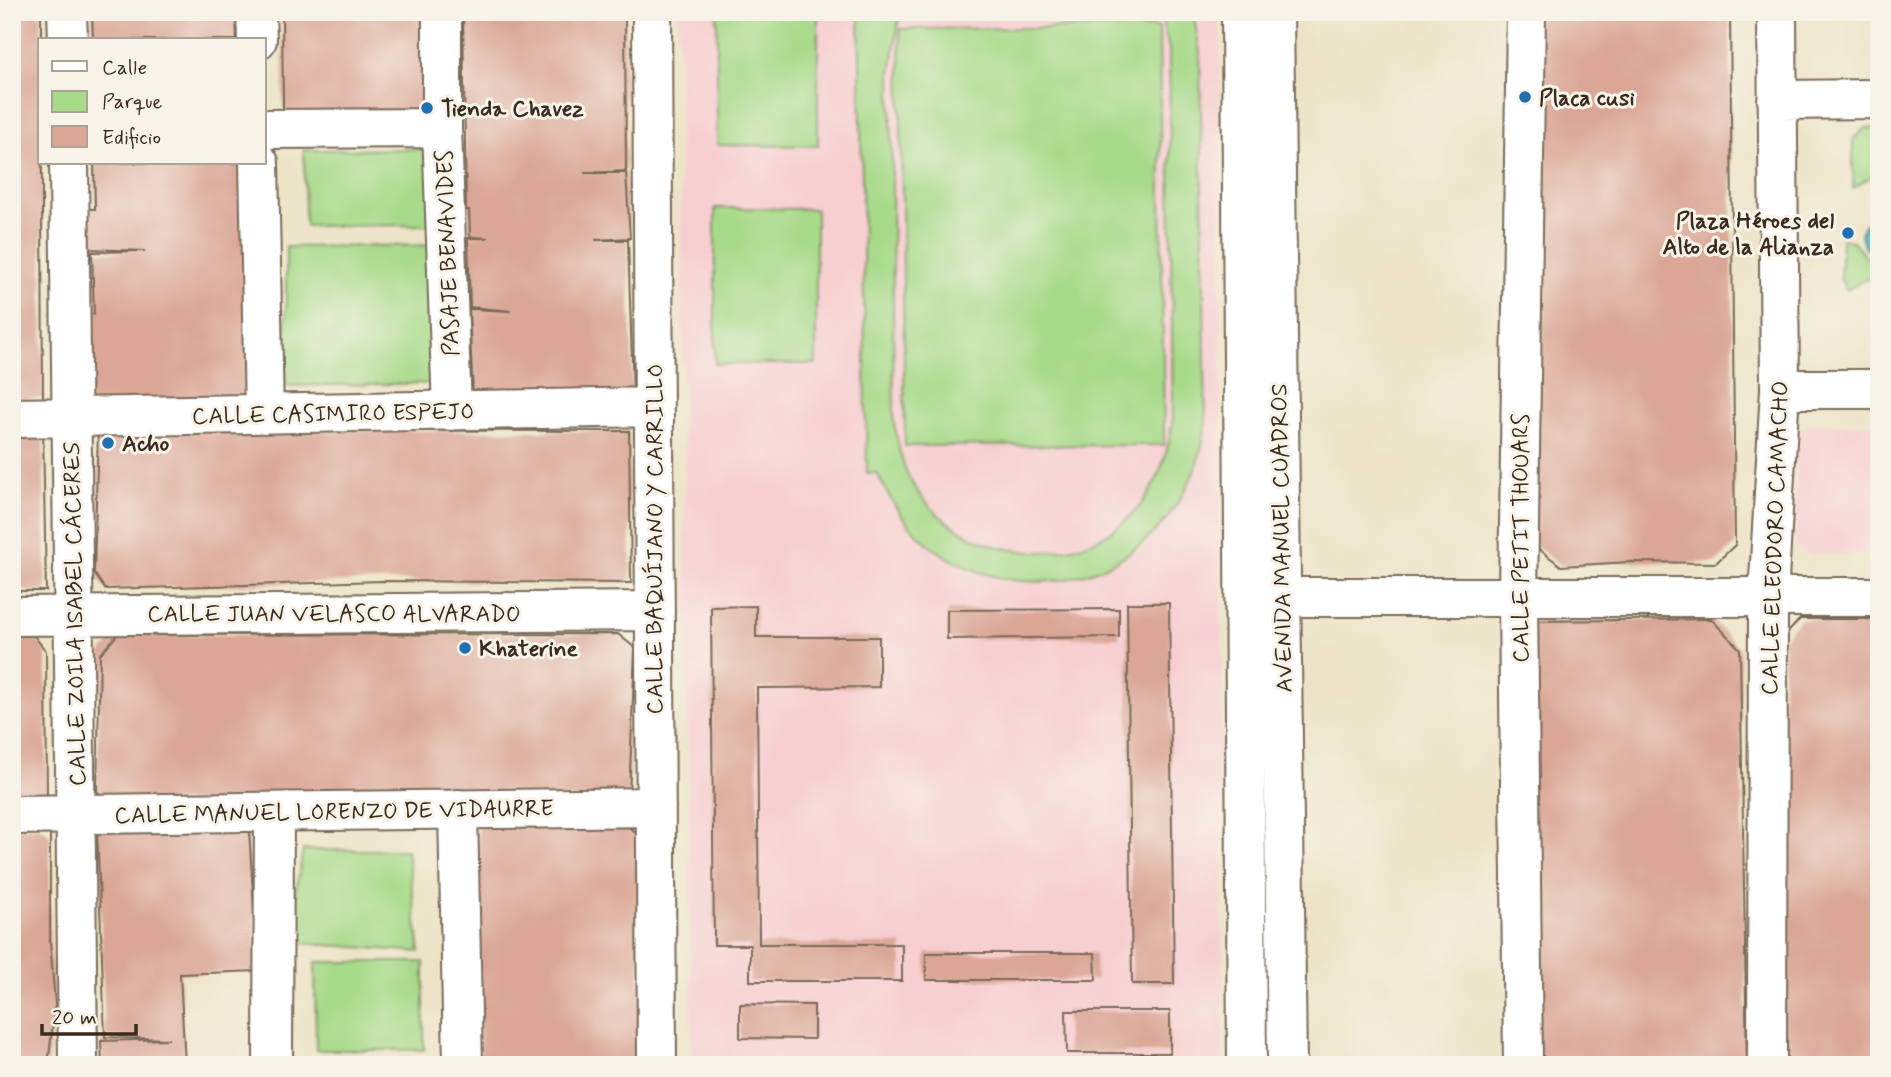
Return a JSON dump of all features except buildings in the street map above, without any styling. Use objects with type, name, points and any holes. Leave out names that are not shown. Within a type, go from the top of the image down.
[{"type":"street","points":[[67,12],[68,38]]},
{"type":"street","points":[[256,12],[257,38]]},
{"type":"street","name":"PASAJE BENAVIDES","points":[[442,12],[442,128],[452,411]]},
{"type":"street","name":"CALLE BAQUÍJANO Y CARRILLO","points":[[652,12],[657,1065]]},
{"type":"street","name":"AVENIDA MANUEL CUADROS","points":[[1241,12],[1247,1065]]},
{"type":"street","name":"AVENIDA MANUEL CUADROS","points":[[1274,12],[1287,1065]]},
{"type":"street","name":"CALLE PETIT THOUARS","points":[[1523,1065],[1518,598],[1526,12]]},
{"type":"street","name":"CALLE ELEODORO CAMACHO","points":[[1767,1065],[1768,597],[1780,389],[1777,12]]},
{"type":"street","points":[[1777,100],[1879,99]]},
{"type":"street","points":[[266,129],[442,128]]},
{"type":"street","name":"CALLE ZOILA ISABEL CÁCERES","points":[[69,164],[78,1065]]},
{"type":"street","points":[[259,164],[264,414]]},
{"type":"street","points":[[1780,389],[1879,389]]},
{"type":"street","name":"CALLE CASIMIRO ESPEJO","points":[[12,418],[654,407]]},
{"type":"street","points":[[1244,595],[1281,599],[1879,597]]},
{"type":"street","name":"CALLE JUAN VELASCO ALVARADO","points":[[12,616],[655,611]]},
{"type":"street","name":"CALLE MANUEL LORENZO DE VIDAURRE","points":[[12,815],[656,807]]},
{"type":"street","points":[[458,809],[463,1065]]},
{"type":"street","points":[[273,1065],[274,811]]},
{"type":"shaded area","points":[[678,12],[1220,12],[1223,1065],[692,1065]]},
{"type":"shaded area","points":[[1808,424],[1879,424],[1879,554],[1807,554],[1795,546],[1797,436]]},
{"type":"green space","points":[[717,12],[818,12],[818,146],[717,145]]},
{"type":"green space","points":[[859,12],[900,12],[891,71],[894,422],[904,465],[915,488],[937,514],[964,533],[995,546],[1028,552],[1061,550],[1092,541],[1121,524],[1145,499],[1164,461],[1173,419],[1169,49],[1160,12],[1193,12],[1200,52],[1206,423],[1194,470],[1173,510],[1143,542],[1107,566],[1066,579],[1023,581],[978,571],[925,541],[901,515],[877,473],[867,473]]},
{"type":"green space","points":[[1159,27],[1164,445],[905,446],[900,29]]},
{"type":"green space","points":[[1865,128],[1879,128],[1879,172],[1853,188],[1853,139]]},
{"type":"green space","points":[[431,149],[432,225],[305,226],[304,150]]},
{"type":"green space","points":[[715,208],[816,209],[816,364],[715,364]]},
{"type":"green space","points":[[1842,239],[1853,241],[1866,257],[1879,260],[1879,271],[1847,290],[1840,278]]},
{"type":"green space","points":[[441,245],[444,383],[286,386],[286,247]]},
{"type":"green space","points":[[303,850],[407,850],[420,952],[287,942]]},
{"type":"green space","points":[[315,962],[424,962],[424,1050],[316,1050]]},
{"type":"water","points":[[1874,219],[1879,220],[1879,253],[1865,248],[1860,233],[1865,224]]},
{"type":"place","name":"Placa cusi","points":[[1525,97]]},
{"type":"place","name":"Tienda Chavez","points":[[427,108]]},
{"type":"place","name":"Plaza Héroes del Alto de la Alianza","points":[[1848,233]]},
{"type":"place","name":"Acho","points":[[108,443]]},
{"type":"place","name":"Khaterine","points":[[465,648]]}]
